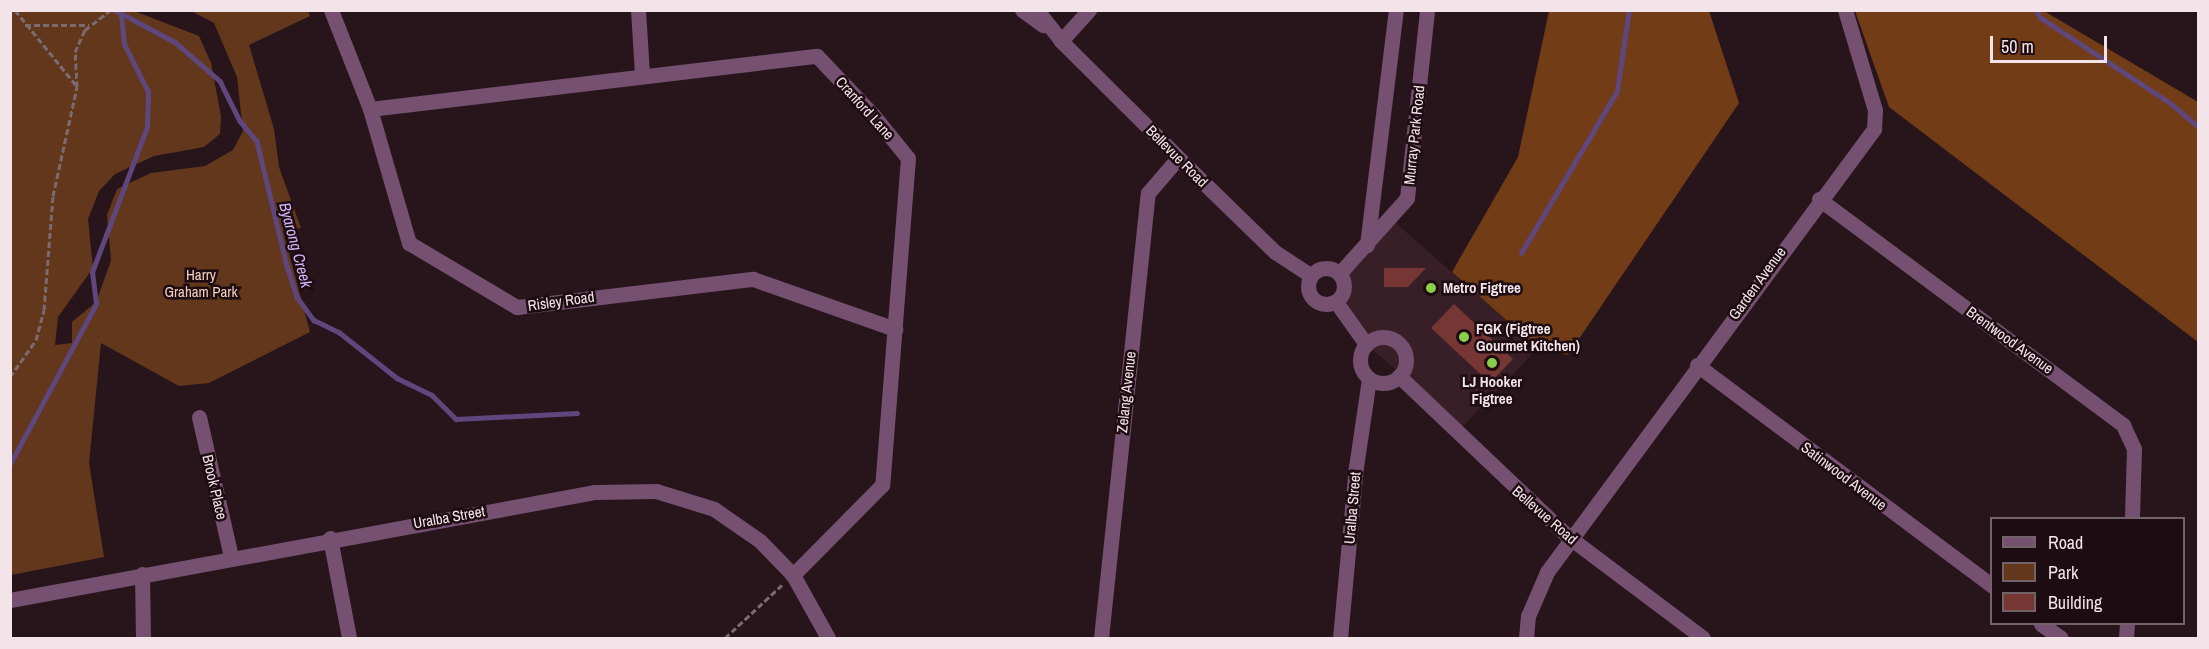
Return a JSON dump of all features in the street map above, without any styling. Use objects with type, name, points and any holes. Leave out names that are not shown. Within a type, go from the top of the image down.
[{"type":"street","name":"Risley Road","points":[[331,10],[370,109],[409,243],[518,308],[753,279],[895,329]]},
{"type":"street","points":[[638,10],[642,74]]},
{"type":"street","name":"Bellevue Road","points":[[1022,10],[1056,35]]},
{"type":"street","name":"Bellevue Road","points":[[1037,10],[1056,35],[1178,158],[1275,252],[1310,275]]},
{"type":"street","points":[[1056,35],[1089,10]]},
{"type":"street","points":[[1367,245],[1396,10]]},
{"type":"street","name":"Murray Park Road","points":[[1339,274],[1407,198],[1427,10]]},
{"type":"street","name":"Garden Avenue","points":[[1526,639],[1536,594],[1570,538],[1819,199],[1874,129],[1876,119],[1845,10]]},
{"type":"street","name":"Cranford Lane","points":[[370,109],[642,74],[817,56],[908,158],[882,485],[793,575]]},
{"type":"street","name":"Zelang Avenue","points":[[1101,639],[1148,193],[1178,158]]},
{"type":"street","name":"Brentwood Avenue","points":[[1819,199],[2123,425],[2134,449],[2132,517]]},
{"type":"street","points":[[1326,269],[1339,274],[1344,289],[1336,302],[1316,302],[1308,288],[1310,275],[1326,269]]},
{"type":"street","points":[[1336,302],[1366,344]]},
{"type":"street","points":[[1380,337],[1395,341],[1406,362],[1399,376],[1384,383],[1369,379],[1359,359],[1366,344],[1380,337]]},
{"type":"street","name":"Satinwood Avenue","points":[[1697,365],[1990,585]]},
{"type":"street","name":"Bellevue Road","points":[[1399,376],[1570,538],[1703,639]]},
{"type":"street","name":"Uralba Street","points":[[1340,639],[1356,467],[1369,379]]},
{"type":"street","name":"Brook Place","points":[[200,417],[231,556]]},
{"type":"street","name":"Uralba Street","points":[[10,600],[231,556],[595,492],[656,491],[714,508],[760,541],[793,575],[828,639]]},
{"type":"street","points":[[330,538],[349,639]]},
{"type":"street","points":[[142,574],[143,639]]},
{"type":"street","points":[[2042,625],[2061,639]]},
{"type":"path","points":[[15,10],[24,25],[77,87]]},
{"type":"path","points":[[10,377],[36,340],[44,310],[52,196],[77,87],[75,52],[91,24],[111,10]]},
{"type":"path","points":[[24,25],[91,24]]},
{"type":"path","points":[[725,639],[793,575]]},
{"type":"shaded area","points":[[1549,11],[1709,11],[1739,103],[1568,355],[1538,348],[1452,272],[1518,157]]},
{"type":"shaded area","points":[[1855,11],[2044,11],[2198,102],[2198,342],[1889,107]]},
{"type":"shaded area","points":[[1390,218],[1538,348],[1462,427],[1366,344],[1339,300],[1344,289],[1342,279]]},
{"type":"green space","name":"Harry Graham Park","points":[[11,10],[134,11],[199,36],[211,63],[221,116],[220,134],[204,147],[154,156],[115,174],[99,191],[88,219],[93,268],[58,317],[55,345],[72,343],[72,322],[96,302],[111,261],[107,215],[117,189],[151,173],[205,166],[233,150],[243,131],[237,77],[214,23],[191,11],[308,11],[310,16],[249,45],[274,129],[279,167],[301,228],[283,231],[310,332],[209,383],[179,386],[101,343],[89,463],[104,557],[11,575]]},
{"type":"building","points":[[1384,268],[1426,268],[1408,287],[1384,287]]},
{"type":"building","name":"FGK (Figtree Gourmet Kitchen)","points":[[1454,304],[1513,359],[1490,383],[1431,328]]},
{"type":"waterway","name":"Byarong Creek","points":[[115,10],[175,42],[220,81],[240,121],[257,141],[287,266],[297,297],[314,320],[339,332],[397,378],[432,395],[456,419],[577,413]]},
{"type":"waterway","points":[[1521,253],[1617,91],[1629,10]]},
{"type":"waterway","points":[[2036,10],[2041,18],[2169,102],[2198,126]]},
{"type":"waterway","name":"Byarong Creek","points":[[10,464],[96,304],[92,272],[147,127],[148,92],[124,44],[121,14]]},
{"type":"place","name":"Metro Figtree","points":[[1431,288]]},
{"type":"place","name":"FGK (Figtree Gourmet Kitchen)","points":[[1464,337]]},
{"type":"place","name":"LJ Hooker Figtree","points":[[1492,363]]}]
